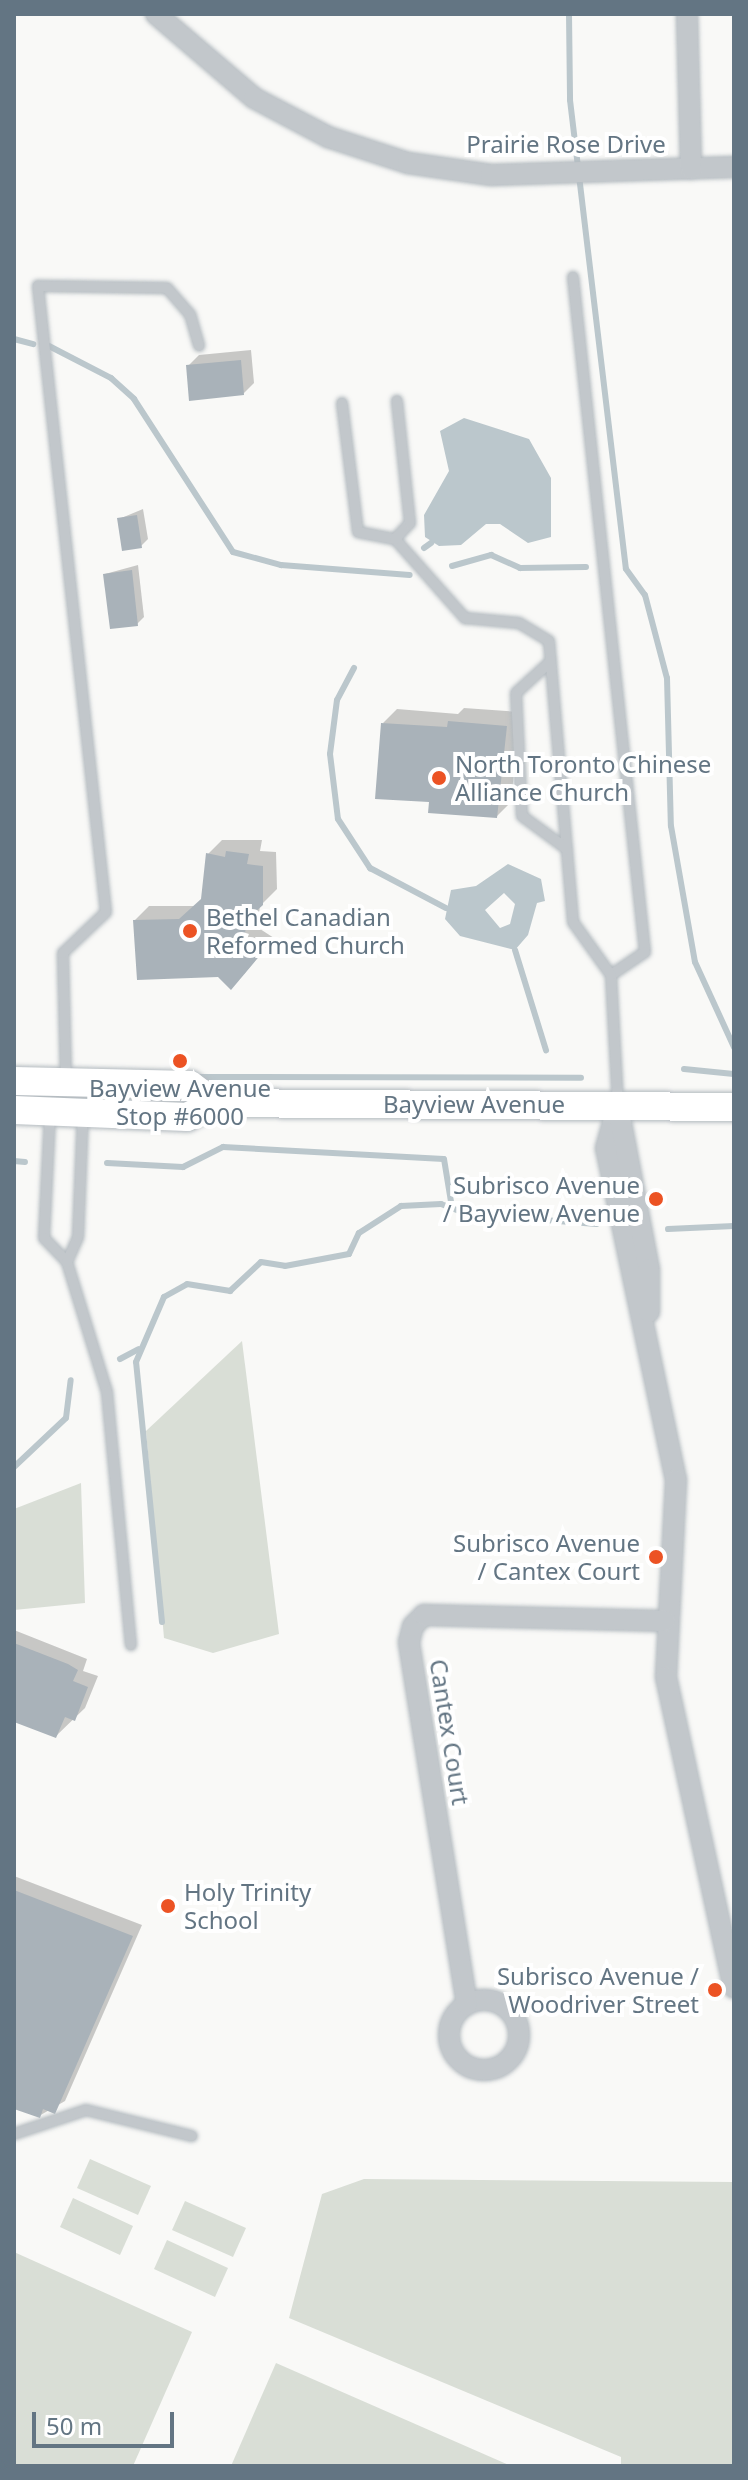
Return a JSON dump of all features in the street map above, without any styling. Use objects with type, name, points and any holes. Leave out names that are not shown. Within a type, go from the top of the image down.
[{"type":"main road","name":"Bayview Avenue","points":[[14,1081],[190,1085],[214,1103]]},
{"type":"main road","name":"Bayview Avenue","points":[[14,1110],[187,1117],[214,1103],[734,1107]]},
{"type":"street","name":"Prairie Rose Drive","points":[[156,14],[254,98],[368,152],[491,175],[734,167]]},
{"type":"street","points":[[687,14],[691,169]]},
{"type":"street","points":[[618,1105],[649,1269],[648,1328],[678,1500],[665,1621],[671,1699],[734,1988]]},
{"type":"street","name":"Cantex Court","points":[[467,2005],[409,1642],[413,1626],[424,1615],[665,1621]]},
{"type":"lane","points":[[573,277],[645,952],[611,975]]},
{"type":"lane","points":[[67,1262],[78,1237],[83,1113],[66,1082],[63,953],[106,912],[38,286],[167,288],[190,314],[199,346]]},
{"type":"lane","points":[[395,539],[410,523],[397,401]]},
{"type":"lane","points":[[342,403],[358,532],[395,539],[465,618],[535,629],[549,641],[573,922],[611,975],[618,1105]]},
{"type":"lane","points":[[551,661],[516,693],[522,816],[567,849]]},
{"type":"lane","points":[[66,1082],[50,1112],[44,1238],[67,1262],[107,1392],[131,1645]]},
{"type":"lane","points":[[14,2134],[86,2110],[192,2136]]},
{"type":"shaded area","points":[[464,418],[529,439],[551,478],[551,537],[528,543],[500,524],[486,524],[461,545],[439,546],[425,537],[424,515],[449,471],[440,431]]},
{"type":"shaded area","points":[[508,864],[541,879],[545,901],[537,903],[528,935],[515,950],[460,936],[445,919],[451,890],[476,886]],"holes":[[[504,893],[515,904],[510,924],[500,928],[485,910]]]},
{"type":"shaded area","points":[[242,1341],[279,1634],[213,1653],[164,1638],[146,1431]]},
{"type":"shaded area","points":[[81,1483],[85,1603],[14,1610],[14,1509]]},
{"type":"shaded area","points":[[90,2159],[151,2186],[138,2215],[77,2188]]},
{"type":"shaded area","points":[[364,2179],[734,2182],[734,2466],[621,2466],[621,2457],[289,2318],[322,2194]]},
{"type":"shaded area","points":[[73,2198],[133,2226],[120,2255],[60,2227]]},
{"type":"shaded area","points":[[185,2201],[246,2228],[233,2257],[172,2230]]},
{"type":"shaded area","points":[[167,2240],[228,2268],[215,2297],[154,2269]]},
{"type":"shaded area","points":[[14,2252],[192,2332],[133,2466],[14,2466]]},
{"type":"shaded area","points":[[276,2363],[511,2466],[231,2466]]},
{"type":"building","points":[[241,360],[244,395],[189,401],[186,365]]},
{"type":"building","points":[[137,515],[142,548],[122,551],[117,518]]},
{"type":"building","points":[[132,570],[138,626],[110,629],[103,574]]},
{"type":"building","name":"North Toronto Chinese Alliance Church","points":[[448,721],[507,726],[497,818],[428,813],[429,802],[375,799],[381,723],[447,727]]},
{"type":"building","name":"Bethel Canadian Reformed Church","points":[[226,851],[249,854],[247,864],[263,866],[263,905],[247,919],[244,941],[262,953],[231,990],[218,977],[137,980],[133,920],[179,919],[201,899],[206,853],[225,857]]},
{"type":"building","points":[[14,1643],[68,1664],[78,1670],[73,1681],[88,1687],[75,1721],[65,1717],[56,1738],[14,1722]]},
{"type":"building","points":[[14,1890],[133,1936],[55,2114],[43,2109],[40,2118],[14,2109]]},
{"type":"waterway","points":[[569,14],[570,100],[626,569],[645,595],[667,678],[671,826],[695,962],[734,1047]]},
{"type":"waterway","points":[[14,339],[33,344]]},
{"type":"waterway","points":[[49,346],[111,378],[134,399],[233,552],[281,565],[410,575]]},
{"type":"waterway","points":[[424,548],[431,543]]},
{"type":"waterway","points":[[452,566],[491,555],[520,568],[586,567]]},
{"type":"waterway","points":[[354,668],[337,700],[330,754],[338,819],[370,868],[446,908]]},
{"type":"waterway","points":[[515,950],[546,1050]]},
{"type":"waterway","points":[[684,1069],[734,1074]]},
{"type":"waterway","points":[[197,1077],[581,1078]]},
{"type":"waterway","points":[[107,1163],[183,1167],[223,1147],[444,1159],[452,1208]]},
{"type":"waterway","points":[[14,1161],[25,1162]]},
{"type":"waterway","points":[[162,1622],[136,1362],[164,1297],[187,1284],[230,1291],[261,1262],[285,1266],[349,1254],[359,1233],[401,1206],[441,1204],[467,1214],[597,1224]]},
{"type":"waterway","points":[[668,1229],[734,1226]]},
{"type":"waterway","points":[[120,1359],[139,1349]]},
{"type":"waterway","points":[[14,1467],[66,1418],[71,1380]]},
{"type":"place","name":"North Toronto Chinese Alliance Church","points":[[439,778]]},
{"type":"place","name":"Bethel Canadian Reformed Church","points":[[190,931]]},
{"type":"place","name":"Bayview Avenue Stop #6000","points":[[180,1061]]},
{"type":"place","name":"Subrisco Avenue / Bayview Avenue","points":[[656,1199]]},
{"type":"place","name":"Subrisco Avenue / Cantex Court","points":[[656,1557]]},
{"type":"place","name":"Holy Trinity School","points":[[168,1906]]},
{"type":"place","name":"Subrisco Avenue / Woodriver Street","points":[[715,1990]]}]
